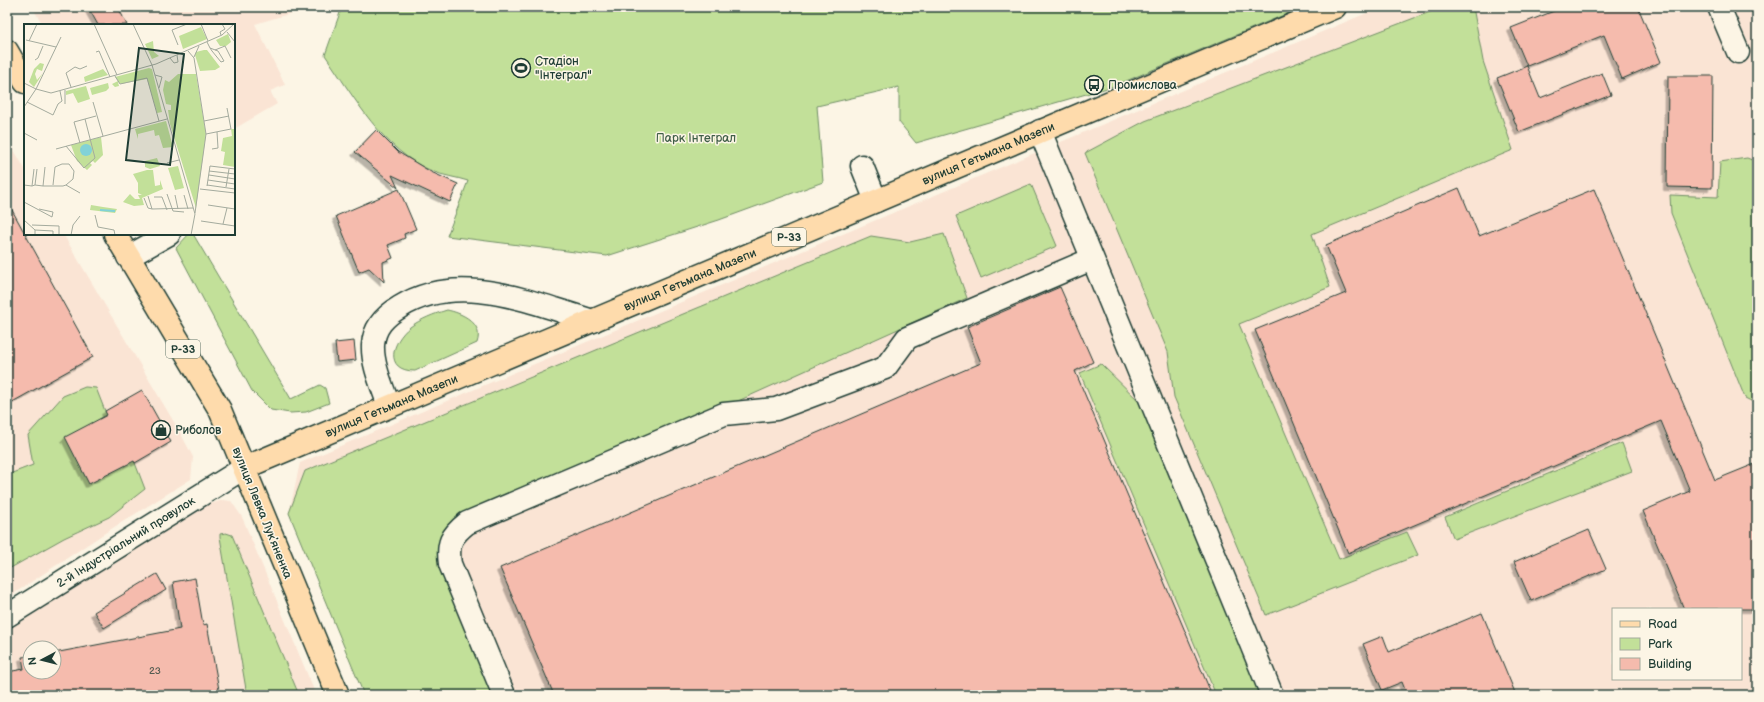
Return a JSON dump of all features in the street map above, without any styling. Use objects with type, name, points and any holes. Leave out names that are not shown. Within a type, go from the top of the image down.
[{"type":"main road","name":"вулиця Гетьмана Мазепи","points":[[244,468],[1334,7]]},
{"type":"main road","points":[[7,51],[24,80]]},
{"type":"main road","name":"вулиця Левка Лукʼяненка","points":[[116,235],[220,410],[338,695]]},
{"type":"street","points":[[1718,7],[1738,52]]},
{"type":"street","points":[[1040,131],[1272,695]]},
{"type":"street","points":[[862,166],[876,201]]},
{"type":"street","points":[[128,256],[167,235]]},
{"type":"street","points":[[504,695],[450,564],[448,552],[450,541],[457,531],[467,523],[724,414],[776,409],[885,368],[907,338],[1092,259]]},
{"type":"street","points":[[389,406],[379,376],[373,346],[376,329],[390,313],[407,303],[436,294],[458,290],[504,294],[593,320]]},
{"type":"street","name":"2-й Індустріальний провулок","points":[[7,616],[244,468]]},
{"type":"shaded area","points":[[32,7],[312,7],[255,24],[285,85],[270,91],[277,104],[235,128],[235,24],[42,24]]},
{"type":"shaded area","points":[[1381,7],[1757,7],[1757,695],[364,695],[289,513],[300,463]]},
{"type":"shaded area","points":[[7,138],[24,167],[24,235],[64,235],[181,434],[193,457],[191,479],[108,531],[7,598]]},
{"type":"shaded area","points":[[223,500],[231,501],[242,517],[316,695],[7,695],[7,630],[206,505]]},
{"type":"green space","name":"Парк Інтеграл","points":[[342,7],[1303,7],[1114,86],[916,143],[899,122],[899,87],[817,106],[823,182],[719,220],[607,256],[447,236],[468,181],[436,173],[415,162],[384,137],[359,105],[325,55]]},
{"type":"green space","points":[[1443,7],[1473,7],[1483,61],[1513,150],[1312,234],[1330,287],[1239,324],[1339,559],[1407,532],[1418,555],[1266,615],[1174,397],[1168,352],[1085,153],[1145,121]]},
{"type":"green space","points":[[1747,158],[1757,162],[1757,404],[1745,398],[1671,213],[1670,195],[1718,197],[1720,162]]},
{"type":"green space","points":[[1031,184],[1057,246],[981,278],[956,216]]},
{"type":"green space","points":[[944,234],[967,298],[467,523],[450,541],[504,695],[364,695],[289,513],[305,471],[871,236],[910,242]]},
{"type":"green space","points":[[188,235],[194,235],[291,399],[320,385],[325,388],[329,403],[306,412],[290,413],[271,410],[252,391],[176,248]]},
{"type":"green space","points":[[447,310],[465,316],[475,325],[478,336],[477,343],[415,371],[405,370],[398,366],[395,361],[395,347],[404,333],[410,327],[432,315]]},
{"type":"green space","points":[[1101,364],[1143,405],[1263,695],[1216,695],[1080,373]]},
{"type":"green space","points":[[85,387],[96,388],[105,411],[135,463],[145,489],[109,517],[64,538],[7,570],[7,475],[33,465],[28,435],[63,396]]},
{"type":"green space","points":[[1622,443],[1632,471],[1454,539],[1445,517]]},
{"type":"green space","points":[[226,533],[232,535],[299,695],[247,695],[220,537],[220,534]]},
{"type":"building","points":[[88,7],[118,7],[126,24],[97,24]]},
{"type":"building","points":[[1564,7],[1638,7],[1661,62],[1622,79],[1604,35],[1527,66],[1511,28]]},
{"type":"building","points":[[1527,66],[1540,98],[1602,73],[1611,95],[1519,132],[1497,78]]},
{"type":"building","points":[[1668,76],[1713,76],[1712,188],[1667,187]]},
{"type":"building","points":[[376,130],[398,152],[431,172],[458,184],[450,202],[392,175],[398,188],[355,152]]},
{"type":"building","points":[[1459,188],[1479,236],[1594,189],[1715,480],[1757,463],[1757,609],[1684,608],[1643,511],[1690,491],[1661,421],[1348,553],[1255,330],[1346,293],[1326,245]]},
{"type":"building","points":[[399,189],[416,229],[404,234],[405,238],[388,245],[393,258],[383,262],[384,282],[369,268],[359,272],[336,216]]},
{"type":"building","points":[[7,201],[24,232],[24,235],[26,235],[93,357],[7,405]]},
{"type":"building","points":[[1060,287],[1093,362],[1075,371],[1212,695],[554,695],[500,568],[981,363],[967,327]]},
{"type":"building","points":[[354,341],[356,360],[337,362],[335,343]]},
{"type":"building","points":[[142,390],[171,442],[135,463],[134,461],[89,484],[65,437],[107,415],[105,411]]},
{"type":"building","points":[[1589,530],[1606,569],[1531,601],[1514,562]]},
{"type":"building","points":[[157,574],[166,590],[104,628],[94,612]]},
{"type":"building","points":[[195,578],[203,625],[207,624],[220,695],[7,695],[7,672],[22,669],[22,680],[62,680],[62,651],[180,629],[173,582]]},
{"type":"building","points":[[1482,613],[1516,695],[1407,695],[1402,682],[1382,690],[1363,644],[1383,636],[1389,652]]},
{"type":"place","name":"Стадіон \"Інтеграл\"","points":[[521,68]]},
{"type":"place","name":"Промислова","points":[[1094,85]]},
{"type":"place","name":"Риболов","points":[[161,430]]}]
